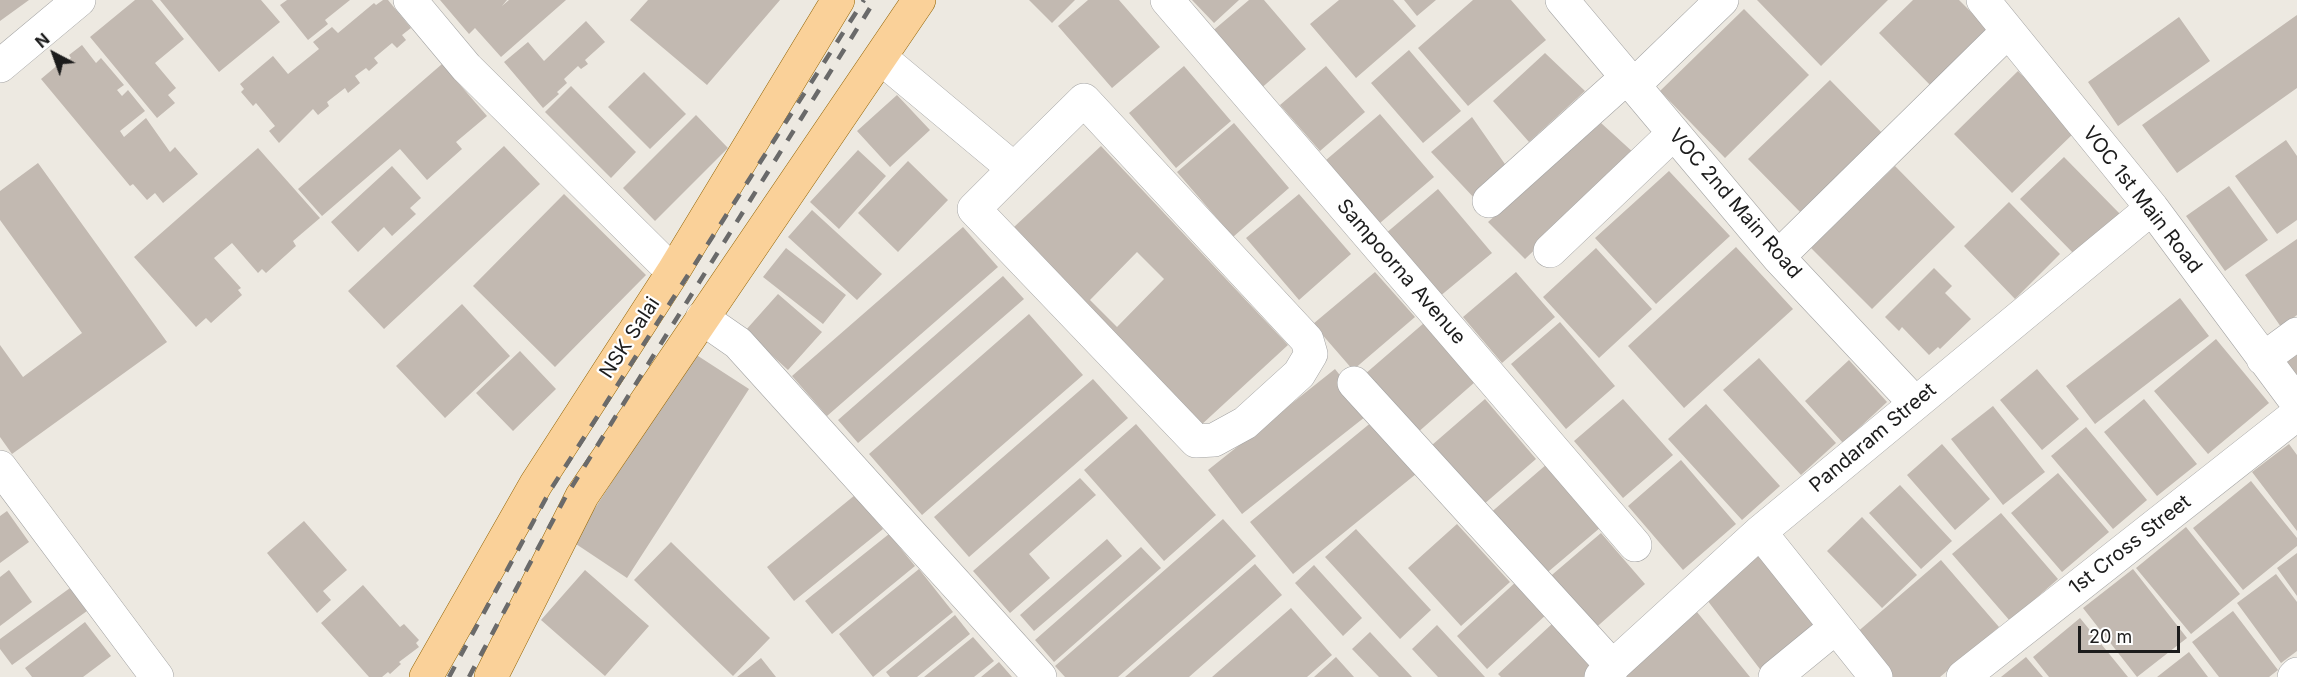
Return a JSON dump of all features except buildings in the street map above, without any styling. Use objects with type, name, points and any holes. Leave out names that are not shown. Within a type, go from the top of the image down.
[{"type":"main road","name":"NSK Salai","points":[[426,677],[536,484],[673,272],[838,0]]},
{"type":"main road","points":[[491,677],[582,496],[882,58],[919,0]]},
{"type":"street","points":[[0,66],[79,0]]},
{"type":"street","points":[[410,0],[466,67],[673,272]]},
{"type":"street","name":"Sampoorna Avenue","points":[[1167,0],[1635,544]]},
{"type":"street","name":"VOC 2nd Main Road","points":[[1562,0],[1778,257],[1915,403]]},
{"type":"street","points":[[1489,201],[1631,81],[1722,0]]},
{"type":"street","name":"VOC 1st Main Road","points":[[1983,0],[2152,208],[2297,403]]},
{"type":"street","points":[[1778,257],[2008,31]]},
{"type":"street","points":[[882,58],[1014,169]]},
{"type":"street","points":[[1084,100],[1307,340],[1311,354],[1299,374],[1245,423],[1214,440],[1196,441],[974,209],[1014,169],[1084,100]]},
{"type":"street","points":[[1550,251],[1674,133]]},
{"type":"street","name":"Pandaram Street","points":[[1607,672],[1760,532],[2152,208]]},
{"type":"street","points":[[702,318],[738,343],[1041,677]]},
{"type":"street","points":[[2263,359],[2297,334]]},
{"type":"street","points":[[1354,383],[1607,672]]},
{"type":"street","name":"1st Cross Street","points":[[1963,677],[2297,414]]},
{"type":"street","points":[[0,467],[157,677]]},
{"type":"street","points":[[1760,532],[1876,677]]},
{"type":"street","points":[[1775,677],[1836,627]]},
{"type":"railway","points":[[449,677],[551,489],[864,0]]},
{"type":"railway","points":[[469,677],[566,496],[875,0]]}]
